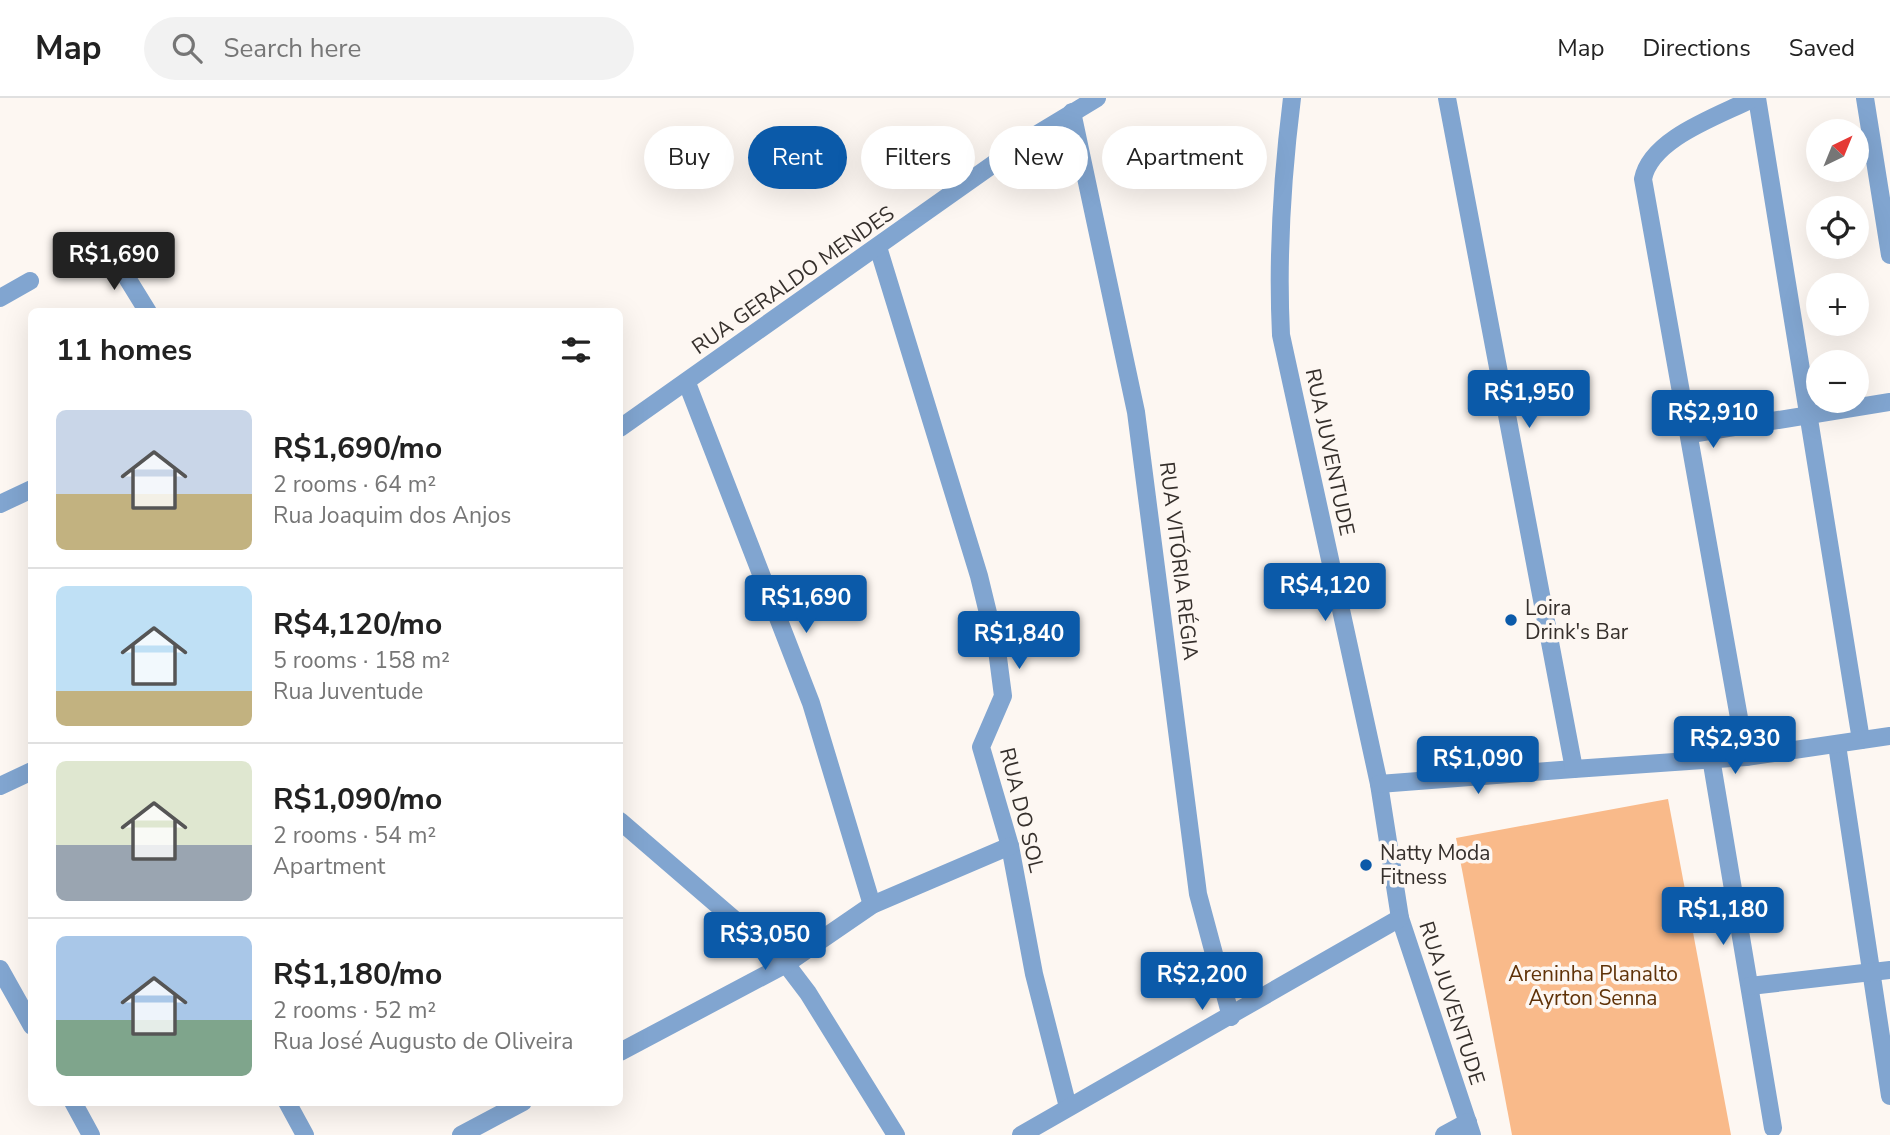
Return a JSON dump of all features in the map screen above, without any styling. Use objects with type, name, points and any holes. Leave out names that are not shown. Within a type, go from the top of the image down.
[{"type":"street","name":"RUA GERALDO MENDES","points":[[623,426],[1026,141],[1097,98]]},
{"type":"street","name":"RUA JUVENTUDE","points":[[1292,98],[1281,186],[1278,263],[1281,335],[1379,784],[1400,918],[1470,1129]]},
{"type":"street","points":[[1447,98],[1574,769]]},
{"type":"street","points":[[1746,757],[1691,434],[1643,179],[1646,166],[1655,153],[1671,141],[1755,98],[1861,740]]},
{"type":"street","points":[[1865,98],[1890,255]]},
{"type":"street","name":"RUA VITÓRIA RÉGIA","points":[[1072,112],[1136,412],[1198,894],[1231,1017]]},
{"type":"street","name":"RUA DO SOL","points":[[878,247],[979,576],[997,650],[1003,696],[981,747],[1010,846],[1034,974],[1068,1107]]},
{"type":"street","points":[[111,252],[146,308]]},
{"type":"street","points":[[0,298],[30,281]]},
{"type":"street","points":[[687,383],[811,703],[872,905]]},
{"type":"street","points":[[1691,434],[1890,402]]},
{"type":"street","points":[[0,505],[28,491]]},
{"type":"street","points":[[1379,784],[1746,757],[1890,736]]},
{"type":"street","points":[[1837,745],[1881,972],[1890,1096]]},
{"type":"street","points":[[1711,758],[1773,1128]]},
{"type":"street","points":[[0,786],[28,773]]},
{"type":"street","points":[[623,824],[786,964],[808,993],[896,1135]]},
{"type":"street","points":[[623,1050],[786,964],[872,905],[1010,846]]},
{"type":"street","points":[[1021,1135],[1400,918]]},
{"type":"street","points":[[0,969],[28,1019]]},
{"type":"street","points":[[1750,986],[1881,972]]},
{"type":"street","points":[[75,1106],[91,1135]]},
{"type":"street","points":[[289,1106],[305,1135]]},
{"type":"street","points":[[461,1135],[515,1106]]},
{"type":"street","points":[[1444,1135],[1470,1129]]},
{"type":"green space","name":"Areninha Planalto Ayrton Senna","points":[[1668,799],[1731,1135],[1512,1135],[1456,838]]},
{"type":"place","name":"Loira Drink's Bar","points":[[1511,620]]},
{"type":"place","name":"Natty Moda Fitness","points":[[1366,865]]}]
